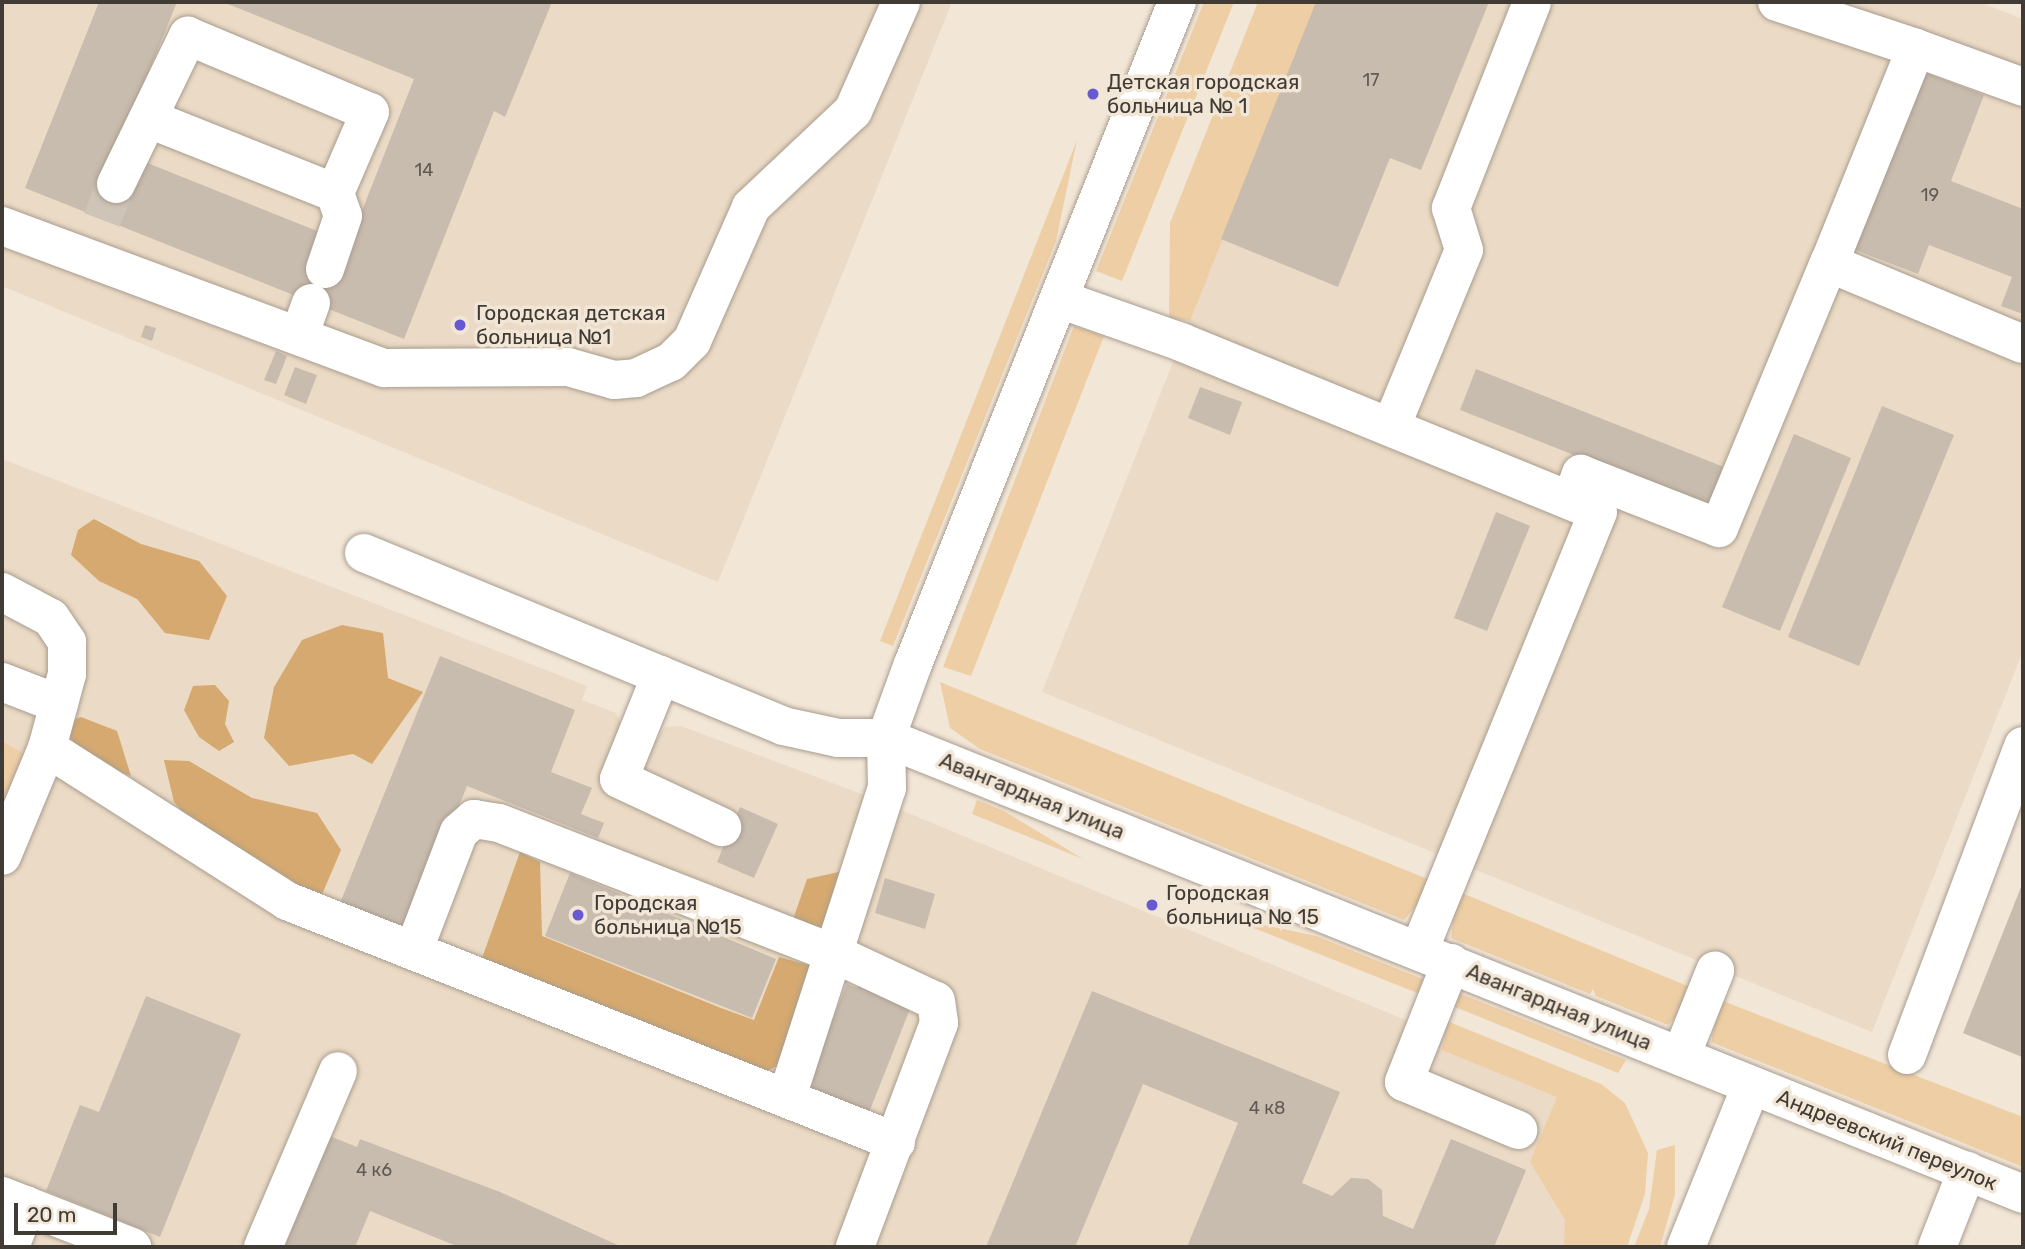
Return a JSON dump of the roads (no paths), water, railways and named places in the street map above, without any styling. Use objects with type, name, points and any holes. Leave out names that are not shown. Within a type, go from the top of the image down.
[{"type":"street","points":[[2,226],[312,303],[384,368],[568,367],[614,380],[671,362],[692,341],[751,207],[853,111],[901,2]]},
{"type":"street","points":[[788,1094],[887,788],[887,738],[1177,2]]},
{"type":"street","points":[[1391,427],[1464,250],[1451,208],[1532,2]]},
{"type":"street","points":[[1777,2],[2023,87]]},
{"type":"street","points":[[116,184],[138,133],[152,120],[188,36],[370,112],[335,193],[343,216],[312,303]]},
{"type":"street","points":[[1571,501],[1581,474],[1719,528],[1916,48]]},
{"type":"street","points":[[152,120],[335,193]]},
{"type":"street","points":[[1829,263],[2023,344]]},
{"type":"street","points":[[1059,299],[1391,427],[1598,512],[1435,957],[1404,1082],[1518,1130]]},
{"type":"street","name":"Авангардная улица","points":[[364,553],[811,734],[887,738],[1751,1086]]},
{"type":"street","points":[[2,592],[51,618],[67,642],[32,693],[47,748],[2,856]]},
{"type":"street","points":[[661,675],[619,779],[722,827]]},
{"type":"street","points":[[1907,1055],[2023,746]]},
{"type":"street","points":[[47,748],[287,901],[385,941],[415,947],[788,1094],[896,1142]]},
{"type":"street","points":[[415,947],[459,832],[474,819],[499,823],[835,954],[936,1001],[939,1023],[855,1247]]},
{"type":"street","points":[[1681,1056],[1715,971]]},
{"type":"street","points":[[263,1247],[338,1071]]},
{"type":"street","points":[[1686,1247],[1751,1086]]},
{"type":"street","name":"Андреевский переулок","points":[[1751,1086],[2023,1194]]},
{"type":"street","points":[[1937,1247],[1967,1171]]},
{"type":"street","points":[[10,1247],[14,1200],[132,1247]]},
{"type":"tunnel","points":[[102,220],[116,184]]},
{"type":"place","name":"Детская городская больница № 1","points":[[1093,94]]},
{"type":"place","name":"Городская детская больница №1","points":[[460,325]]},
{"type":"place","name":"Городская больница № 15","points":[[1152,905]]},
{"type":"place","name":"Городская больница №15","points":[[578,915]]}]
